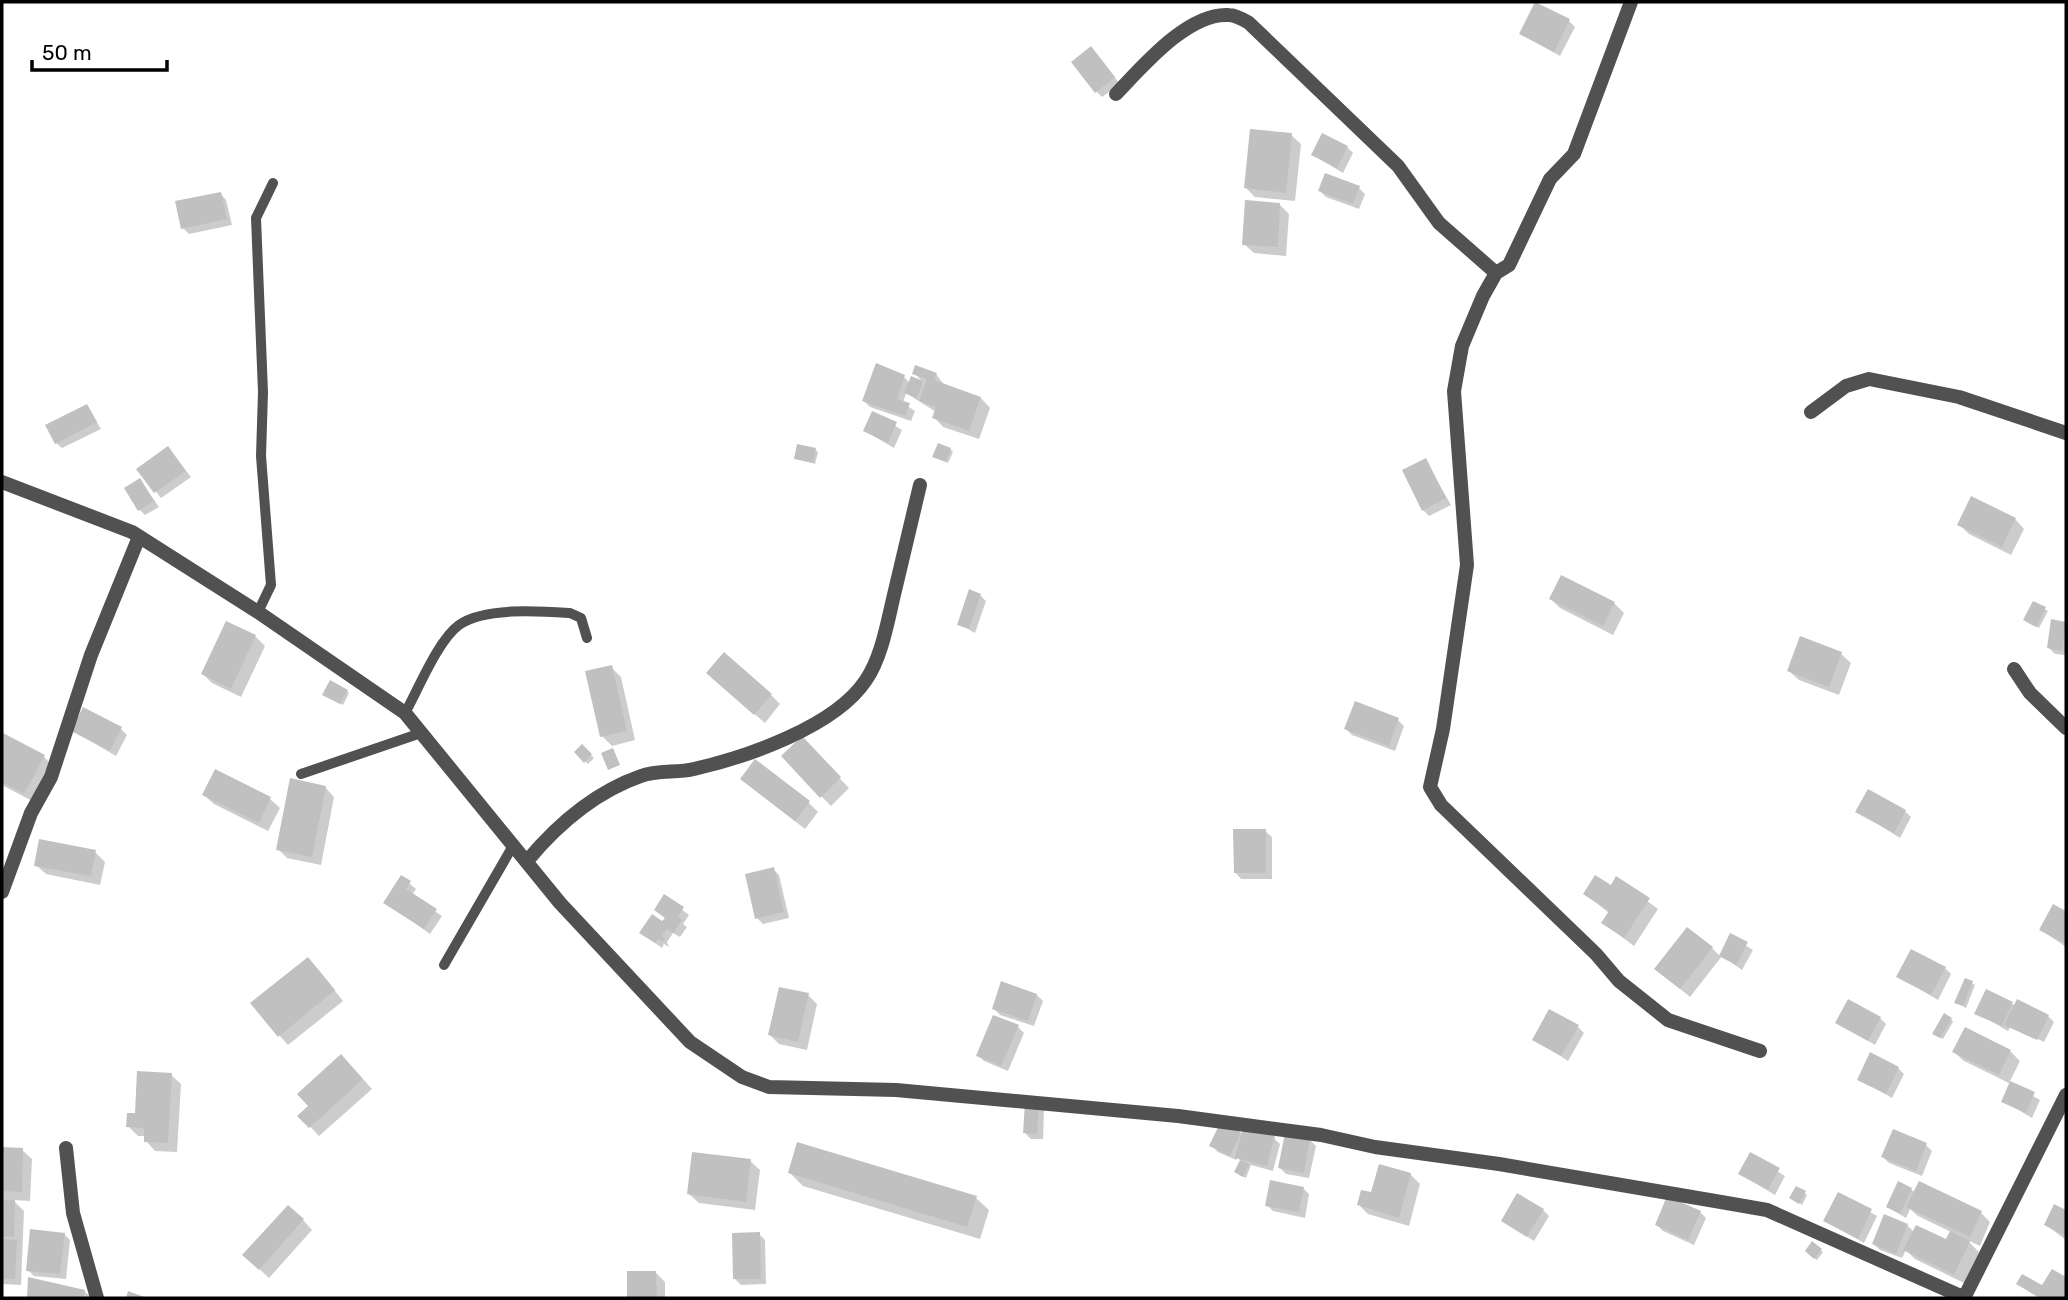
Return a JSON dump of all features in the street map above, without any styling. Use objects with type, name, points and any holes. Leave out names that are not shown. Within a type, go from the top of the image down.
[{"type":"street","points":[[1631,2],[1574,154],[1550,179],[1508,265],[1496,273],[1462,346],[1454,391],[1467,565],[1443,729],[1430,787],[1441,805],[1595,954],[1619,981],[1668,1020],[1760,1051]]},
{"type":"street","points":[[1115,94],[1160,47],[1204,19],[1230,14],[1250,23],[1398,166],[1439,223],[1496,273]]},
{"type":"street","points":[[1811,412],[1846,386],[1869,379],[1959,397],[2066,433]]},
{"type":"street","points":[[2,482],[139,537],[258,612],[405,713],[560,903],[690,1042],[742,1077],[769,1087],[896,1090],[1178,1116],[1321,1135],[1375,1147],[1499,1164],[1767,1210],[1964,1298],[2066,1096]]},
{"type":"street","points":[[527,862],[554,829],[600,795],[642,775],[691,770],[746,755],[797,733],[832,713],[866,681],[884,637],[920,485]]},
{"type":"street","points":[[2,892],[31,813],[51,777],[91,655],[139,537]]},
{"type":"street","points":[[2014,669],[2029,694],[2066,728]]},
{"type":"street","points":[[66,1148],[73,1213],[97,1298]]},
{"type":"lane","points":[[258,612],[271,585],[261,456],[263,392],[257,218],[273,183]]},
{"type":"lane","points":[[405,713],[442,646],[459,625],[493,613],[570,613],[581,618],[587,638]]},
{"type":"lane","points":[[301,774],[421,733]]},
{"type":"lane","points":[[444,965],[514,844]]},
{"type":"building","points":[[1535,2],[1570,19],[1554,52],[1519,34]]},
{"type":"building","points":[[1091,46],[1115,77],[1095,93],[1071,62]]},
{"type":"building","points":[[1250,129],[1292,133],[1286,193],[1244,188]]},
{"type":"building","points":[[1322,133],[1348,146],[1337,168],[1311,155]]},
{"type":"building","points":[[1325,173],[1360,186],[1353,204],[1318,191]]},
{"type":"building","points":[[221,192],[227,219],[181,229],[175,201]]},
{"type":"building","points":[[1245,200],[1280,203],[1278,247],[1242,245]]},
{"type":"building","points":[[876,363],[905,375],[897,399],[910,403],[905,416],[862,401]]},
{"type":"building","points":[[915,365],[937,373],[934,380],[981,397],[969,431],[932,418],[936,407],[919,401],[927,379],[912,374]]},
{"type":"building","points":[[911,376],[923,381],[917,398],[904,393]]},
{"type":"building","points":[[87,404],[97,422],[55,444],[45,425]]},
{"type":"building","points":[[872,411],[897,422],[888,443],[863,431]]},
{"type":"building","points":[[938,443],[951,448],[946,462],[932,457]]},
{"type":"building","points":[[797,444],[816,448],[813,463],[794,459]]},
{"type":"building","points":[[168,446],[186,471],[154,493],[136,469]]},
{"type":"building","points":[[1426,458],[1446,498],[1422,511],[1402,470]]},
{"type":"building","points":[[140,478],[154,501],[138,511],[124,488]]},
{"type":"building","points":[[1971,496],[2016,518],[2002,547],[1957,525]]},
{"type":"building","points":[[1561,575],[1615,602],[1603,626],[1549,599]]},
{"type":"building","points":[[969,589],[981,594],[969,629],[957,625]]},
{"type":"building","points":[[2033,601],[2046,607],[2036,627],[2023,620]]},
{"type":"building","points":[[2051,619],[2066,622],[2062,651],[2047,648]]},
{"type":"building","points":[[226,621],[256,635],[231,689],[201,674]]},
{"type":"building","points":[[1800,636],[1842,652],[1829,687],[1787,671]]},
{"type":"building","points":[[724,652],[772,694],[754,715],[706,673]]},
{"type":"building","points":[[612,665],[627,731],[600,737],[585,671]]},
{"type":"building","points":[[330,680],[348,690],[340,704],[322,695]]},
{"type":"building","points":[[1355,701],[1399,718],[1389,746],[1344,729]]},
{"type":"building","points":[[83,707],[122,727],[110,751],[71,731]]},
{"type":"building","points":[[3,733],[45,755],[24,794],[2,782]]},
{"type":"building","points":[[802,736],[841,777],[820,798],[781,756]]},
{"type":"building","points":[[582,744],[592,754],[584,763],[574,752]]},
{"type":"building","points":[[613,748],[620,765],[608,770],[601,753]]},
{"type":"building","points":[[755,759],[810,801],[795,821],[740,779]]},
{"type":"building","points":[[215,769],[271,797],[259,823],[202,795]]},
{"type":"building","points":[[290,778],[326,786],[312,857],[276,850]]},
{"type":"building","points":[[1868,789],[1906,810],[1894,833],[1855,812]]},
{"type":"building","points":[[1233,829],[1266,829],[1266,873],[1234,873]]},
{"type":"building","points":[[39,839],[96,850],[91,876],[34,866]]},
{"type":"building","points":[[774,867],[784,912],[755,919],[745,874]]},
{"type":"building","points":[[401,875],[411,881],[406,889],[437,909],[424,929],[383,903]]},
{"type":"building","points":[[1595,875],[1611,885],[1616,876],[1650,898],[1624,938],[1601,923],[1609,911],[1583,894]]},
{"type":"building","points":[[664,894],[684,907],[678,917],[682,920],[673,933],[667,929],[662,936],[665,938],[663,942],[658,939],[655,943],[639,933],[652,914],[662,921],[665,918],[654,910]]},
{"type":"building","points":[[2053,904],[2066,911],[2066,944],[2039,930]]},
{"type":"building","points":[[1687,927],[1713,947],[1680,989],[1654,969]]},
{"type":"building","points":[[1730,933],[1748,942],[1736,965],[1719,956]]},
{"type":"building","points":[[1911,949],[1946,967],[1931,995],[1896,977]]},
{"type":"building","points":[[308,957],[335,990],[278,1037],[250,1003]]},
{"type":"building","points":[[1965,978],[1973,981],[1963,1006],[1954,1003]]},
{"type":"building","points":[[1001,981],[1037,994],[1028,1021],[992,1009]]},
{"type":"building","points":[[779,987],[809,993],[798,1042],[768,1035]]},
{"type":"building","points":[[1986,989],[2013,1002],[2002,1026],[1974,1014]]},
{"type":"building","points":[[1848,999],[1881,1017],[1868,1041],[1835,1023]]},
{"type":"building","points":[[2017,999],[2049,1015],[2037,1040],[2004,1025]]},
{"type":"building","points":[[1549,1009],[1579,1025],[1561,1056],[1532,1040]]},
{"type":"building","points":[[1944,1013],[1952,1018],[1940,1038],[1932,1034]]},
{"type":"building","points":[[993,1015],[1019,1025],[1001,1066],[976,1056]]},
{"type":"building","points":[[1965,1027],[2011,1050],[1999,1075],[1952,1052]]},
{"type":"building","points":[[1870,1052],[1899,1067],[1886,1094],[1857,1080]]},
{"type":"building","points":[[341,1054],[363,1079],[309,1128],[297,1116],[308,1106],[297,1094]]},
{"type":"building","points":[[137,1071],[172,1073],[168,1143],[144,1142],[144,1128],[126,1127],[127,1113],[135,1113]]},
{"type":"building","points":[[2010,1081],[2035,1092],[2026,1113],[2001,1102]]},
{"type":"building","points":[[1025,1102],[1039,1102],[1037,1134],[1023,1133]]},
{"type":"building","points":[[1220,1123],[1241,1132],[1230,1156],[1209,1146]]},
{"type":"building","points":[[1243,1128],[1275,1136],[1267,1166],[1235,1158]]},
{"type":"building","points":[[1893,1129],[1927,1143],[1916,1171],[1881,1157]]},
{"type":"building","points":[[1285,1133],[1310,1138],[1304,1173],[1278,1168]]},
{"type":"building","points":[[797,1142],[977,1196],[967,1227],[788,1173]]},
{"type":"building","points":[[2,1147],[23,1148],[22,1192],[2,1191]]},
{"type":"building","points":[[692,1152],[751,1159],[746,1202],[687,1194]]},
{"type":"building","points":[[1750,1152],[1780,1168],[1768,1190],[1738,1174]]},
{"type":"building","points":[[1240,1160],[1249,1164],[1243,1177],[1234,1172]]},
{"type":"building","points":[[1379,1164],[1411,1173],[1399,1218],[1357,1205],[1361,1190],[1371,1192]]},
{"type":"building","points":[[1270,1180],[1304,1187],[1299,1212],[1265,1206]]},
{"type":"building","points":[[1898,1181],[1912,1188],[1900,1214],[1886,1207]]},
{"type":"building","points":[[1919,1181],[1982,1211],[1970,1237],[1906,1207]]},
{"type":"building","points":[[1796,1186],[1806,1191],[1799,1204],[1789,1198]]},
{"type":"building","points":[[1838,1192],[1872,1209],[1858,1239],[1823,1221]]},
{"type":"building","points":[[1517,1193],[1544,1209],[1527,1237],[1501,1221]]},
{"type":"building","points":[[1667,1196],[1701,1211],[1688,1240],[1655,1225]]},
{"type":"building","points":[[2,1200],[15,1200],[14,1237],[2,1236]]},
{"type":"building","points":[[2054,1204],[2066,1210],[2066,1236],[2044,1225]]},
{"type":"building","points":[[288,1205],[304,1219],[259,1270],[242,1255]]},
{"type":"building","points":[[1884,1214],[1908,1224],[1896,1254],[1872,1244]]},
{"type":"building","points":[[1916,1225],[1946,1239],[1950,1231],[1970,1241],[1954,1275],[1903,1250]]},
{"type":"building","points":[[30,1229],[65,1233],[60,1274],[26,1271]]},
{"type":"building","points":[[760,1232],[761,1279],[733,1279],[732,1233]]},
{"type":"building","points":[[2,1239],[17,1240],[15,1279],[2,1279]]},
{"type":"building","points":[[1812,1241],[1822,1249],[1814,1259],[1805,1251]]},
{"type":"building","points":[[2052,1269],[2066,1277],[2066,1298],[2040,1298],[2016,1284],[2022,1274],[2042,1285]]},
{"type":"building","points":[[627,1271],[656,1271],[657,1298],[627,1298]]},
{"type":"building","points":[[28,1277],[85,1290],[83,1298],[27,1298]]},
{"type":"building","points":[[128,1291],[147,1298],[126,1298]]}]
